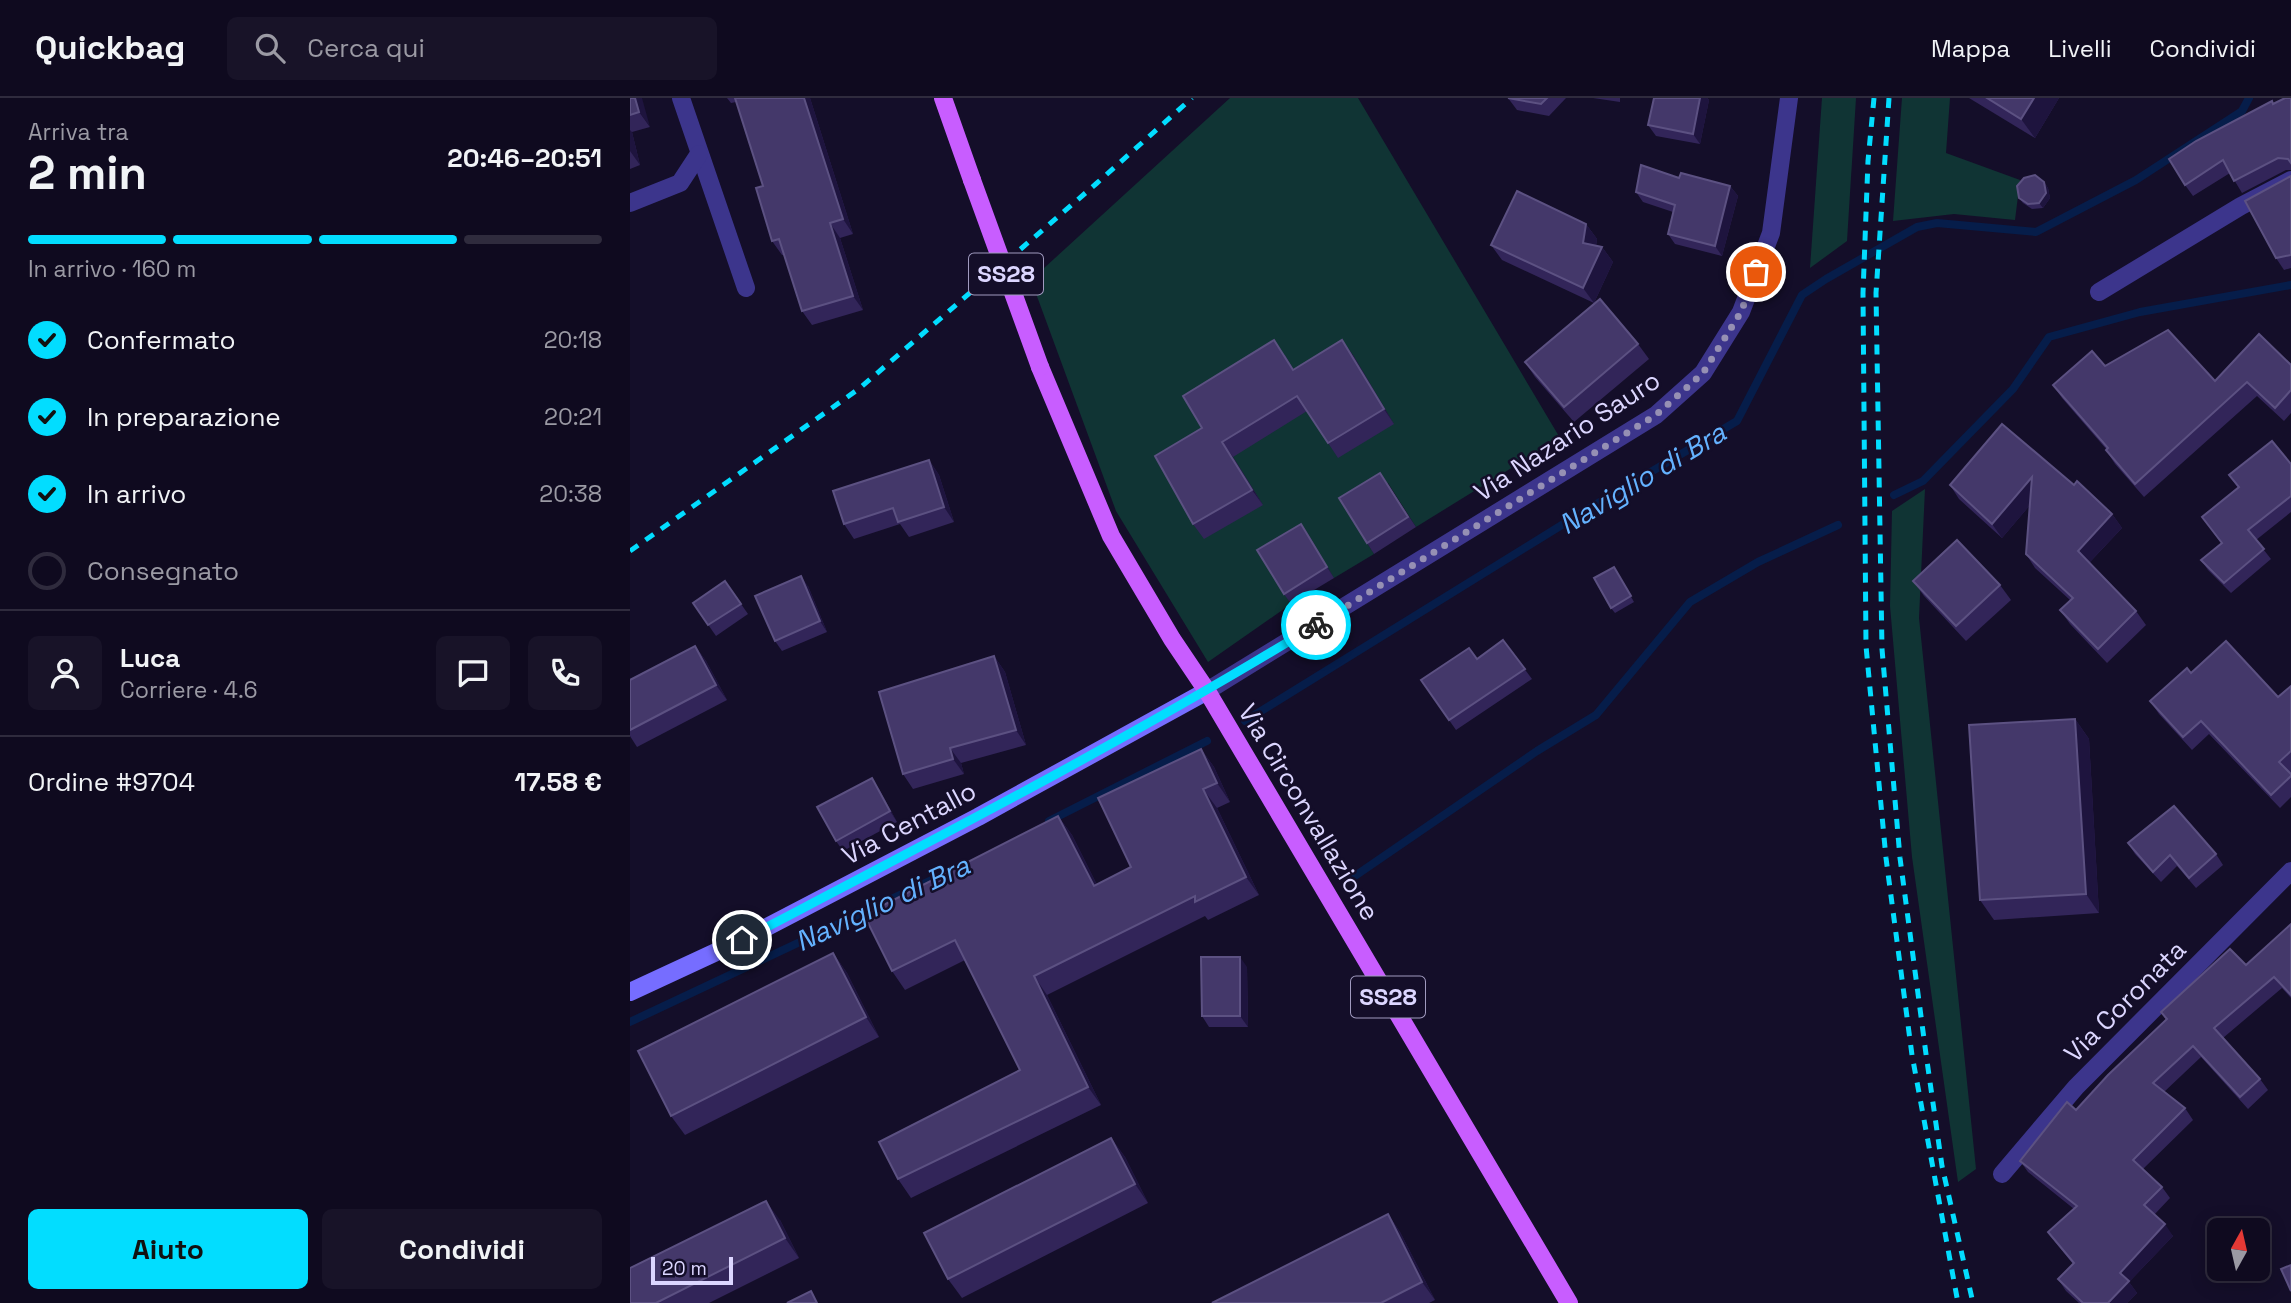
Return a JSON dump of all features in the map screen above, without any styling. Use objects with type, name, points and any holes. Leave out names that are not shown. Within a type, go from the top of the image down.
[{"type":"main road","name":"Via Circonvallazione","points":[[943,98],[1040,367],[1111,536],[1171,639],[1207,691],[1569,1303]]},
{"type":"main road","name":"Via Centallo","points":[[630,992],[742,940],[978,817],[1207,691]]},
{"type":"street","points":[[681,98],[746,288]]},
{"type":"street","name":"Via Nazario Sauro","points":[[1207,691],[1656,415],[1703,373],[1741,312],[1771,233],[1789,98]]},
{"type":"street","points":[[630,203],[680,183],[699,154]]},
{"type":"street","points":[[2099,292],[2241,206],[2291,180]]},
{"type":"street","name":"Via Coronata","points":[[2001,1174],[2076,1087],[2291,871]]},
{"type":"green space","points":[[1230,98],[1358,98],[1560,438],[1416,527],[1388,483],[1346,509],[1374,554],[1334,578],[1265,561],[1291,604],[1208,662],[1116,511],[1031,280]]},
{"type":"green space","points":[[1822,98],[1856,98],[1847,241],[1810,268]]},
{"type":"green space","points":[[1902,98],[1950,98],[1946,153],[2020,180],[2015,220],[1954,214],[1893,221]]},
{"type":"green space","points":[[1925,489],[1919,618],[1976,1169],[1958,1182],[1912,857],[1890,606],[1892,511]]},
{"type":"building","points":[[630,98],[635,98],[639,112],[630,115]]},
{"type":"building","points":[[735,98],[804,98],[843,219],[830,223],[853,296],[802,311],[779,239],[772,241],[756,188],[763,186]]},
{"type":"building","points":[[1508,98],[1547,98],[1541,104]]},
{"type":"building","points":[[1654,98],[1700,98],[1693,134],[1648,125]]},
{"type":"building","points":[[1987,98],[2034,98],[2021,119]]},
{"type":"building","points":[[2291,98],[2291,163],[2288,159],[2278,158],[2234,181],[2223,160],[2185,185],[2169,159],[2196,141],[2272,101],[2273,104]]},
{"type":"building","points":[[1641,165],[1679,178],[1681,173],[1730,186],[1715,246],[1668,234],[1675,205],[1636,192]]},
{"type":"building","points":[[2035,175],[2044,182],[2046,193],[2039,203],[2028,204],[2019,198],[2017,186],[2024,178]]},
{"type":"building","points":[[2291,176],[2291,255],[2276,258],[2245,201]]},
{"type":"building","points":[[1517,191],[1586,224],[1583,243],[1602,247],[1583,288],[1491,245]]},
{"type":"building","points":[[1600,299],[1638,344],[1564,407],[1525,362]]},
{"type":"building","points":[[2168,330],[2215,381],[2259,334],[2291,365],[2291,390],[2275,408],[2247,382],[2135,484],[2106,450],[2108,448],[2053,385],[2092,351],[2105,366]]},
{"type":"building","points":[[1274,340],[1293,370],[1342,340],[1384,409],[1328,443],[1297,396],[1222,442],[1252,490],[1193,524],[1155,456],[1202,428],[1183,396]]},
{"type":"building","points":[[2002,424],[2074,485],[2077,481],[2112,514],[2078,551],[2136,611],[2098,649],[2060,610],[2073,598],[2026,554],[2032,477],[1992,524],[1950,485]]},
{"type":"building","points":[[2272,441],[2291,464],[2291,496],[2248,530],[2264,549],[2224,583],[2201,560],[2222,543],[2202,517],[2239,487],[2229,475]]},
{"type":"building","points":[[929,460],[944,507],[898,522],[893,508],[844,524],[833,491]]},
{"type":"building","points":[[1380,473],[1408,517],[1367,543],[1339,498]]},
{"type":"building","points":[[1301,524],[1327,567],[1284,594],[1257,550]]},
{"type":"building","points":[[1957,540],[2000,585],[1956,626],[1913,581]]},
{"type":"building","points":[[1614,567],[1631,596],[1611,608],[1594,578]]},
{"type":"building","points":[[801,576],[820,621],[775,641],[755,596]]},
{"type":"building","points":[[725,581],[741,604],[708,625],[693,603]]},
{"type":"building","points":[[1503,640],[1525,669],[1449,720],[1421,680],[1469,648],[1477,659]]},
{"type":"building","points":[[2226,641],[2278,697],[2291,686],[2291,751],[2279,762],[2291,776],[2271,795],[2201,721],[2183,737],[2150,701],[2187,668],[2191,673]]},
{"type":"building","points":[[695,646],[716,685],[630,730],[630,680]]},
{"type":"building","points":[[994,656],[1016,730],[950,748],[953,759],[903,774],[879,692]]},
{"type":"building","points":[[2075,719],[2086,894],[1980,900],[1969,725]]},
{"type":"building","points":[[1201,749],[1217,783],[1203,789],[1246,877],[1195,902],[1195,896],[1034,976],[1088,1087],[898,1179],[879,1142],[1020,1070],[955,940],[892,971],[864,915],[1058,816],[1094,886],[1131,867],[1098,798]]},
{"type":"building","points":[[872,778],[890,811],[836,841],[817,807]]},
{"type":"building","points":[[2174,806],[2216,854],[2189,878],[2170,855],[2153,872],[2128,843]]},
{"type":"building","points":[[2291,924],[2291,995],[2274,977],[2214,1028],[2260,1079],[2240,1097],[2193,1046],[2153,1083],[2185,1108],[2133,1160],[2162,1187],[2144,1205],[2165,1224],[2120,1273],[2129,1281],[2108,1303],[2083,1303],[2058,1279],[2074,1263],[2048,1232],[2077,1206],[2020,1161],[2067,1102],[2076,1110],[2108,1075],[2167,1019],[2161,1012],[2230,949],[2246,965]]},
{"type":"building","points":[[833,953],[866,1017],[671,1116],[638,1051]]},
{"type":"building","points":[[1201,957],[1240,957],[1240,1016],[1202,1016]]},
{"type":"building","points":[[1111,1138],[1135,1184],[948,1279],[924,1233]]},
{"type":"building","points":[[766,1201],[785,1238],[656,1303],[630,1303],[630,1268]]},
{"type":"building","points":[[1388,1214],[1422,1282],[1381,1303],[1212,1303]]},
{"type":"building","points":[[2291,1265],[2291,1291],[2281,1269]]},
{"type":"building","points":[[811,1291],[817,1303],[787,1303]]},
{"type":"waterway","name":"Naviglio di Bra","points":[[1245,721],[1578,515],[1737,421],[1802,295],[1826,279],[1917,227],[1937,223],[2036,232],[2136,180],[2242,111],[2249,98]]},
{"type":"waterway","points":[[1894,495],[1923,481],[2013,389],[2049,337],[2140,312],[2291,285]]},
{"type":"waterway","points":[[1352,878],[1537,751],[1596,715],[1690,602],[1758,562],[1838,525]]},
{"type":"waterway","name":"Naviglio di Bra","points":[[1049,821],[1207,741]]},
{"type":"waterway","name":"Naviglio di Bra","points":[[630,1022],[957,868]]},
{"type":"railway","points":[[630,551],[860,388],[1192,98]]},
{"type":"railway","points":[[1874,98],[1868,161],[1863,293],[1866,646],[1886,858],[1912,1055],[1958,1303]]},
{"type":"railway","points":[[1889,98],[1876,293],[1882,649],[1900,858],[1926,1054],[1942,1166],[1973,1303]]},
{"type":"way so far","points":[[1316,625],[1656,415],[1703,373],[1741,312],[1756,272]]},
{"type":"route","points":[[742,940],[989,811],[1207,691],[1316,625]]}]
